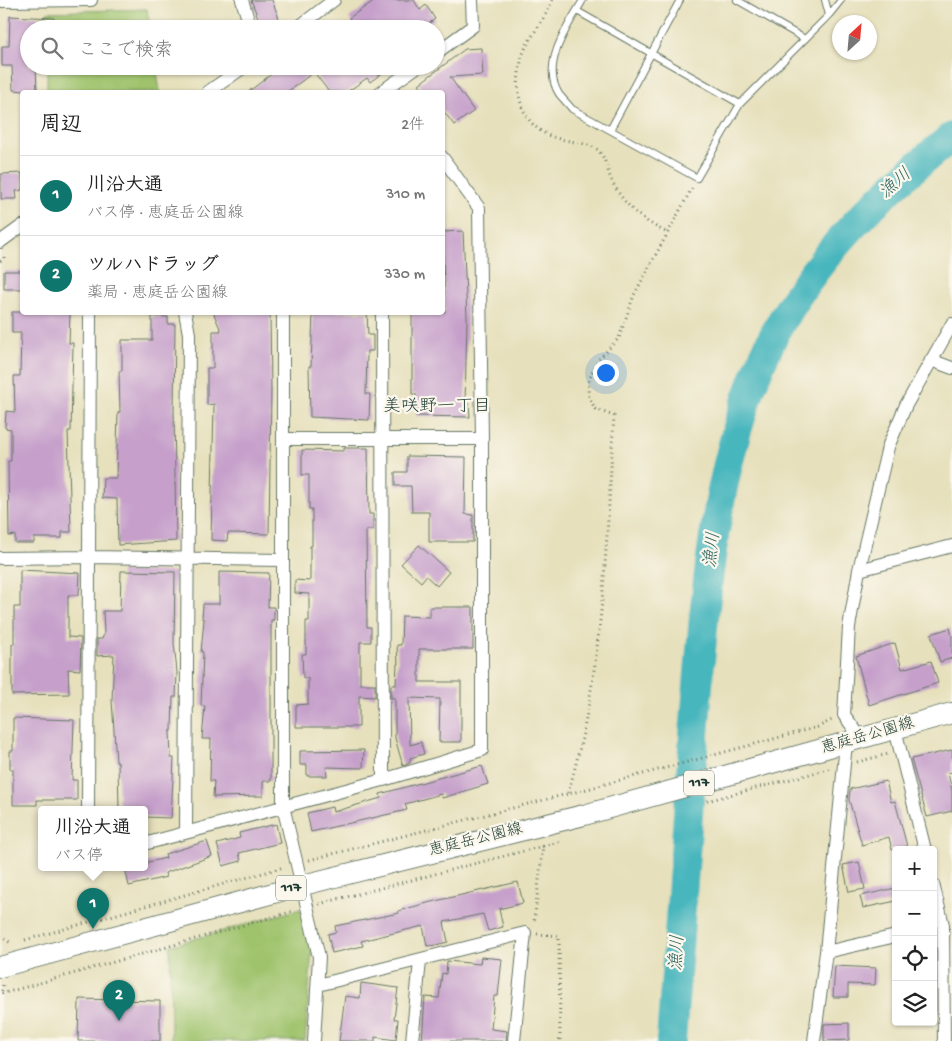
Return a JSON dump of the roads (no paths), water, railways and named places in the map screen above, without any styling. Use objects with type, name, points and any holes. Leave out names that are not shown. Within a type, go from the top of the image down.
[{"type":"main road","name":"恵庭岳公園線","points":[[3,966],[303,884],[584,815],[952,713]]},
{"type":"street","points":[[0,1],[91,0]]},
{"type":"street","points":[[242,0],[248,20]]},
{"type":"street","points":[[308,20],[334,0]]},
{"type":"street","points":[[445,46],[473,26],[472,0]]},
{"type":"street","points":[[211,90],[232,75]]},
{"type":"street","points":[[390,90],[408,75]]},
{"type":"street","points":[[148,843],[383,780],[482,750],[482,438],[479,208],[445,161]]},
{"type":"street","points":[[0,242],[20,227]]},
{"type":"street","points":[[88,806],[90,315]]},
{"type":"street","points":[[186,315],[189,334],[186,832]]},
{"type":"street","points":[[283,315],[284,806],[319,958],[314,1041]]},
{"type":"street","points":[[382,315],[383,780]]},
{"type":"street","points":[[814,1041],[854,740],[844,715],[849,627],[859,570],[888,447],[906,405],[952,324]]},
{"type":"street","points":[[930,360],[952,368]]},
{"type":"street","points":[[283,439],[482,438]]},
{"type":"street","points":[[859,570],[952,546]]},
{"type":"street","points":[[0,558],[90,557],[283,560]]},
{"type":"street","points":[[895,728],[924,846]]},
{"type":"street","points":[[935,891],[943,924],[944,1041]]},
{"type":"street","points":[[318,985],[420,961],[525,933],[514,1041]]},
{"type":"street","points":[[826,952],[892,937]]},
{"type":"street","points":[[412,1041],[420,961]]},
{"type":"lane","points":[[584,0],[557,46],[553,77],[558,93],[572,109],[697,178],[740,104],[829,15],[841,0]]},
{"type":"lane","points":[[610,130],[680,0]]},
{"type":"lane","points":[[737,0],[805,39]]},
{"type":"lane","points":[[825,0],[829,15]]},
{"type":"lane","points":[[577,11],[740,104]]},
{"type":"waterway","name":"漁川","points":[[671,1041],[702,634],[715,532],[724,482],[736,433],[752,385],[772,339],[807,281],[828,254],[875,204],[952,137]]},
{"type":"place","name":"川沿大通","points":[[93,929]]},
{"type":"place","name":"ツルハドラッグ","points":[[119,1021]]},
{"type":"district","name":"美咲野一丁目","points":[[437,407]]}]
